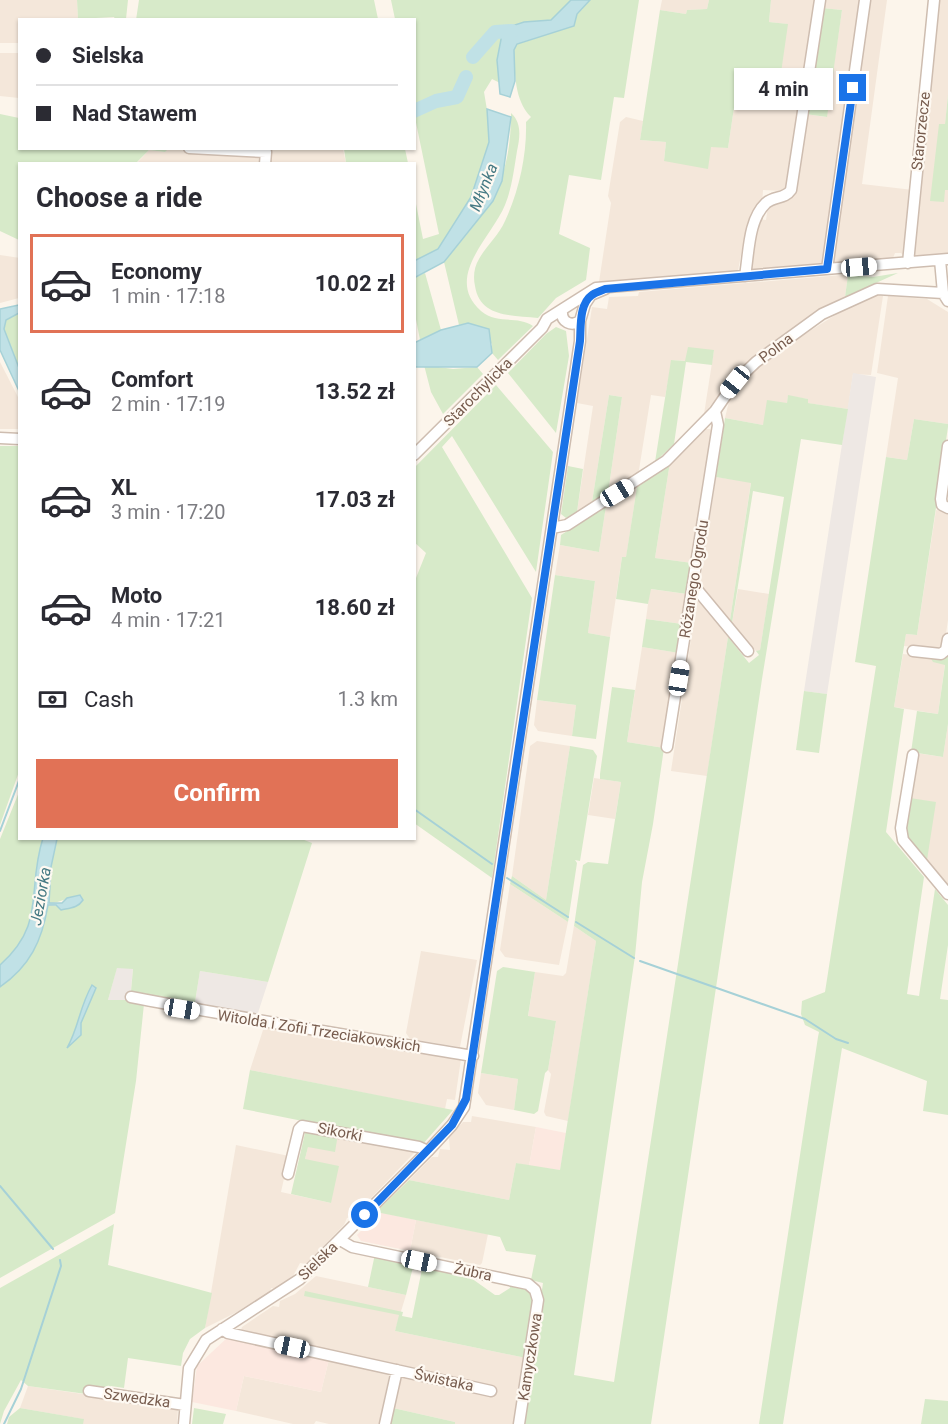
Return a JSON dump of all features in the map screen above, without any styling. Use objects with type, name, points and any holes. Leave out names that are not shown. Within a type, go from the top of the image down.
[{"type":"street","points":[[745,276],[754,222],[765,204],[786,196],[791,190],[819,0]]},
{"type":"street","points":[[827,269],[865,0]]},
{"type":"street","name":"Starorzecze","points":[[908,262],[934,0]]},
{"type":"street","points":[[228,150],[266,152],[265,162]]},
{"type":"street","points":[[944,259],[945,297]]},
{"type":"street","name":"Starochylicka","points":[[572,317],[566,305],[573,303],[588,292],[605,289],[944,259]]},
{"type":"street","name":"Starochylicka","points":[[416,453],[542,328],[547,319],[572,317],[591,295],[605,289]]},
{"type":"street","name":"Polna","points":[[552,528],[567,525],[659,466],[678,450],[715,411],[735,382],[756,362],[815,319],[844,302],[877,289],[945,297]]},
{"type":"street","name":"Sielska","points":[[184,1424],[192,1360],[206,1340],[290,1288],[428,1151],[462,1111],[473,1056],[578,344],[572,317]]},
{"type":"street","name":"Różanego Ogrodu","points":[[667,747],[718,425],[715,411]]},
{"type":"street","points":[[0,438],[18,439]]},
{"type":"street","points":[[948,446],[940,499],[942,505],[948,508]]},
{"type":"street","points":[[694,585],[748,651]]},
{"type":"street","points":[[913,651],[942,654],[946,650],[948,639]]},
{"type":"street","points":[[913,755],[901,828],[903,840],[948,894]]},
{"type":"street","name":"Witolda i Zofii Trzeciakowskich","points":[[131,997],[248,1020],[282,1023],[473,1056]]},
{"type":"street","name":"Sikorki","points":[[288,1174],[299,1129],[302,1126],[419,1147],[428,1151]]},
{"type":"street","name":"Żubra","points":[[340,1240],[352,1246],[528,1284],[535,1290]]},
{"type":"street","name":"Kamyczkowa","points":[[519,1424],[538,1300],[535,1290]]},
{"type":"street","name":"Świstaka","points":[[222,1329],[228,1333],[491,1391]]},
{"type":"street","name":"Świstaka","points":[[385,1424],[397,1370]]},
{"type":"street","name":"Szwedzka","points":[[89,1391],[185,1405]]},
{"type":"shaded area","points":[[0,0],[77,0],[78,18],[18,18],[18,43],[0,43]]},
{"type":"shaded area","points":[[662,0],[709,0],[707,9],[687,10],[686,14],[660,10]]},
{"type":"shaded area","points":[[771,0],[816,0],[789,185],[783,191],[763,190],[762,205],[747,241],[743,244],[738,271],[599,282],[611,203],[608,196],[620,122],[626,117],[643,121],[640,140],[666,142],[664,160],[711,146],[728,148],[735,101],[776,108],[787,24],[769,22]]},
{"type":"shaded area","points":[[823,0],[861,0],[825,263],[751,271],[759,219],[766,220],[768,206],[786,199],[805,114],[826,117],[842,10],[822,8]]},
{"type":"shaded area","points":[[869,0],[887,0],[862,184],[913,190],[904,256],[901,253],[895,253],[893,258],[831,263]]},
{"type":"shaded area","points":[[938,0],[948,0],[948,95],[945,125],[939,124],[945,190],[948,190],[948,253],[912,257]]},
{"type":"shaded area","points":[[0,53],[18,53],[18,98],[0,96]]},
{"type":"shaded area","points":[[149,150],[165,152],[166,150],[343,150],[346,162],[138,162]]},
{"type":"shaded area","points":[[0,255],[18,258],[18,298],[0,303]]},
{"type":"shaded area","points":[[848,275],[845,297],[794,328],[732,378],[704,414],[714,350],[686,361],[672,360],[665,397],[651,395],[638,476],[632,475],[630,481],[608,493],[622,397],[609,395],[592,502],[577,512],[593,406],[577,403],[592,307],[607,309],[609,297],[638,296],[639,292]]},
{"type":"shaded area","points":[[883,296],[871,375],[853,374],[848,409],[807,403],[808,399],[788,396],[787,403],[763,425],[725,418],[729,401],[758,367],[856,302],[864,302],[865,299]]},
{"type":"shaded area","points":[[888,296],[927,299],[948,312],[948,424],[914,419],[907,460],[886,457],[898,378],[877,373]]},
{"type":"shaded area","points":[[0,362],[18,397],[18,429],[0,429]]},
{"type":"shaded area","points":[[853,373],[876,377],[827,694],[804,691]]},
{"type":"shaded area","points":[[704,429],[710,429],[712,432],[692,563],[655,558],[670,462]]},
{"type":"shaded area","points":[[716,477],[751,482],[730,620],[700,584]]},
{"type":"shaded area","points":[[637,487],[626,558],[622,557],[610,637],[588,633],[595,581],[555,575],[560,545],[599,552],[606,506]]},
{"type":"shaded area","points":[[936,510],[948,512],[948,620],[944,647],[930,649],[904,646],[906,634],[917,635]]},
{"type":"shaded area","points":[[650,589],[687,594],[682,624],[646,619]]},
{"type":"shaded area","points":[[738,589],[769,594],[760,650],[756,651],[732,623]]},
{"type":"shaded area","points":[[697,600],[728,637],[707,776],[671,771]]},
{"type":"shaded area","points":[[642,647],[679,653],[664,748],[627,742]]},
{"type":"shaded area","points":[[903,654],[930,657],[945,664],[938,714],[894,707]]},
{"type":"shaded area","points":[[537,700],[576,705],[572,736],[538,731],[534,725]]},
{"type":"shaded area","points":[[948,724],[948,887],[927,861],[910,798],[916,753],[943,757]]},
{"type":"shaded area","points":[[537,741],[570,746],[546,900],[512,876],[530,746]]},
{"type":"shaded area","points":[[594,778],[621,782],[615,819],[588,815]]},
{"type":"shaded area","points":[[510,884],[568,922],[559,965],[505,957],[500,950]]},
{"type":"shaded area","points":[[574,926],[596,941],[568,1121],[546,1116],[544,1112],[551,1074],[548,1070],[556,1021],[528,1017],[535,972],[563,976],[566,973]]},
{"type":"shaded area","points":[[421,951],[477,960],[460,1047],[410,1039],[406,1033]]},
{"type":"shaded area","points":[[117,967],[133,968],[130,1000],[108,1000]]},
{"type":"shaded area","points":[[200,971],[268,982],[256,1019],[194,1008]]},
{"type":"shaded area","points":[[271,1026],[461,1059],[455,1100],[447,1099],[445,1109],[250,1070],[263,1030]]},
{"type":"shaded area","points":[[481,1073],[518,1079],[514,1110],[486,1105],[478,1093]]},
{"type":"shaded area","points":[[472,1116],[536,1127],[529,1166],[516,1163],[509,1200],[409,1180],[432,1157],[438,1157],[440,1149],[450,1150],[449,1137],[463,1122],[471,1122]]},
{"type":"shaded area","points":[[536,1127],[566,1133],[560,1170],[529,1166]]},
{"type":"shaded area","points":[[338,1134],[412,1148],[414,1153],[353,1217],[347,1218],[344,1225],[306,1264],[300,1263],[292,1278],[276,1289],[271,1288],[270,1293],[255,1303],[205,1328],[236,1145],[289,1156],[281,1192],[331,1203],[305,1159],[308,1147]]},
{"type":"shaded area","points":[[379,1212],[416,1220],[410,1251],[361,1241],[357,1235]]},
{"type":"shaded area","points":[[416,1220],[488,1234],[482,1263],[480,1265],[410,1251]]},
{"type":"shaded area","points":[[316,1276],[406,1295],[395,1331],[526,1358],[515,1424],[455,1424],[455,1422],[393,1408],[400,1378],[405,1374],[495,1396],[496,1391],[491,1386],[240,1333],[242,1327],[273,1306],[279,1307],[280,1301],[295,1294]]},
{"type":"shaded area","points":[[228,1337],[329,1359],[321,1392],[244,1376],[236,1411],[192,1402],[197,1366]]},
{"type":"shaded area","points":[[329,1359],[386,1370],[389,1376],[379,1424],[329,1424],[316,1421],[314,1424],[293,1424],[236,1411],[244,1376],[321,1392]]},
{"type":"shaded area","points":[[28,1386],[178,1408],[177,1424],[83,1424],[83,1419],[20,1408]]},
{"type":"green space","points":[[77,0],[128,0],[126,18],[78,18]]},
{"type":"green space","points":[[139,0],[374,0],[378,18],[136,18]]},
{"type":"green space","points":[[391,0],[571,0],[551,20],[506,26],[497,60],[500,83],[492,79],[484,92],[490,128],[489,142],[471,197],[438,249],[416,260],[416,204],[423,239],[439,234],[416,123],[416,18],[395,18]]},
{"type":"green space","points":[[590,0],[639,0],[624,98],[614,97],[601,180],[569,175],[559,234],[590,248],[586,280],[556,298],[538,318],[499,313],[483,304],[478,296],[474,276],[477,262],[496,236],[510,209],[523,160],[526,122],[531,117],[521,103],[518,94],[514,50],[517,44],[558,29],[574,17]]},
{"type":"green space","points":[[709,0],[771,0],[769,22],[788,24],[776,108],[735,101],[728,148],[711,147],[708,169],[664,161],[666,142],[640,140],[660,10],[686,14],[687,10],[707,9]]},
{"type":"green space","points":[[822,8],[842,10],[827,117],[805,114]]},
{"type":"green space","points":[[948,95],[948,190],[945,190],[944,202],[930,201],[939,124],[945,124]]},
{"type":"green space","points":[[511,113],[519,126],[519,135],[509,192],[499,217],[474,257],[468,271],[467,285],[471,298],[487,315],[521,321],[533,326],[498,360],[492,353],[492,344],[468,323],[459,325],[444,262],[485,211],[494,195],[507,159]]},
{"type":"green space","points":[[0,114],[18,118],[18,150],[149,150],[137,162],[18,162],[18,240],[0,231]]},
{"type":"green space","points":[[344,150],[405,150],[408,162],[346,162]]},
{"type":"green space","points":[[425,273],[441,330],[420,340],[416,319],[416,277]]},
{"type":"green space","points":[[898,273],[845,297],[848,275],[873,277]]},
{"type":"green space","points":[[18,314],[18,365],[4,329],[6,320]]},
{"type":"green space","points":[[556,327],[566,331],[569,356],[556,433],[508,373],[546,334]]},
{"type":"green space","points":[[688,347],[714,350],[712,365],[686,362],[674,444],[655,462],[671,360],[685,361]]},
{"type":"green space","points":[[424,365],[453,369],[477,367],[483,374],[443,414],[431,392]]},
{"type":"green space","points":[[496,385],[553,452],[536,572],[452,436],[442,447],[532,598],[492,878],[416,824],[416,578],[426,553],[416,544],[416,466]]},
{"type":"green space","points":[[609,395],[622,397],[608,493],[592,502]]},
{"type":"green space","points":[[788,395],[808,399],[808,403],[848,409],[842,445],[801,439],[762,679],[651,1424],[522,1424],[543,1283],[531,1280],[536,1255],[506,1251],[500,1237],[376,1212],[409,1180],[509,1200],[516,1163],[560,1170],[596,941],[574,926],[583,865],[588,862],[608,864],[621,782],[600,779],[612,687],[635,690],[627,742],[664,748],[642,882],[635,956],[574,1375],[614,1382],[728,637],[749,663],[759,655],[756,651],[760,650],[784,497],[753,491],[732,623],[730,620],[751,483],[716,477],[725,418],[763,425],[767,400],[787,403]]},
{"type":"green space","points":[[914,419],[948,424],[948,427],[917,635],[906,634],[894,707],[904,709],[886,832],[924,877],[907,994],[919,996],[935,889],[948,905],[948,945],[940,999],[948,1000],[948,1115],[923,1111],[927,1081],[842,1048],[783,1424],[759,1424],[819,1032],[805,1025],[801,1014],[802,1001],[825,992],[876,666],[855,662],[886,457],[907,460]]},
{"type":"green space","points":[[0,446],[18,446],[18,775],[0,825]]},
{"type":"green space","points":[[670,462],[655,558],[692,563],[687,594],[651,589],[648,604],[616,599],[622,557],[626,557],[637,487]]},
{"type":"green space","points":[[568,466],[583,469],[577,512],[566,518],[561,514]]},
{"type":"green space","points":[[606,506],[599,552],[560,545],[561,535]]},
{"type":"green space","points":[[555,575],[595,581],[588,633],[610,637],[596,739],[572,736],[576,705],[537,700]]},
{"type":"green space","points":[[646,619],[682,624],[679,653],[642,647]]},
{"type":"green space","points":[[930,657],[948,657],[948,724],[943,757],[911,752],[917,711],[938,714],[945,665],[933,662]]},
{"type":"green space","points":[[804,691],[827,694],[819,753],[796,750]]},
{"type":"green space","points":[[570,746],[593,750],[597,756],[580,861],[575,860],[577,863],[568,922],[510,884],[512,876],[546,900]]},
{"type":"green space","points":[[18,794],[18,840],[43,840],[38,858],[30,920],[15,950],[0,965],[0,839]]},
{"type":"green space","points":[[910,798],[936,802],[927,860],[905,834]]},
{"type":"green space","points":[[57,840],[304,840],[312,843],[268,982],[200,971],[194,1008],[153,1000],[153,995],[131,991],[133,969],[117,968],[108,1000],[130,1000],[144,1004],[136,1081],[115,1213],[0,1278],[0,987],[19,970],[33,952],[42,930],[48,905],[57,906],[82,896],[49,903],[51,867]]},
{"type":"green space","points":[[503,967],[535,972],[528,1016],[556,1021],[548,1070],[545,1073],[538,1111],[534,1114],[514,1110],[518,1079],[481,1073],[497,971]]},
{"type":"green space","points":[[250,1070],[453,1110],[422,1145],[243,1109]]},
{"type":"green space","points":[[311,1129],[338,1134],[335,1152],[308,1147],[305,1159],[339,1166],[331,1203],[291,1194],[305,1133]]},
{"type":"green space","points":[[114,1224],[108,1265],[212,1293],[205,1328],[190,1339],[183,1353],[181,1366],[128,1358],[124,1388],[111,1386],[110,1391],[86,1394],[28,1386],[21,1380],[4,1411],[0,1424],[0,1288]]},
{"type":"green space","points":[[375,1254],[414,1263],[406,1295],[368,1287]]},
{"type":"green space","points":[[423,1264],[473,1274],[471,1278],[495,1295],[510,1288],[510,1285],[520,1284],[534,1295],[526,1358],[395,1331],[399,1315],[304,1296],[305,1291],[403,1312],[402,1316],[412,1318]]},
{"type":"green space","points":[[925,1399],[948,1401],[948,1424],[921,1424]]},
{"type":"green space","points":[[20,1408],[84,1419],[83,1424],[7,1424],[9,1417]]},
{"type":"green space","points":[[194,1408],[226,1414],[223,1424],[192,1424]]},
{"type":"green space","points":[[393,1408],[455,1422],[455,1424],[390,1424]]},
{"type":"water","points":[[571,0],[590,0],[577,14],[574,26],[517,44],[514,50],[515,81],[510,97],[500,94],[497,60],[503,29],[524,22],[551,20]]},
{"type":"water","name":"Młynka","points":[[487,109],[511,117],[502,181],[493,201],[444,262],[416,277],[416,260],[438,249],[471,197],[489,142]]},
{"type":"water","points":[[18,305],[18,314],[6,320],[4,329],[18,365],[18,389],[0,350],[0,309]]},
{"type":"water","points":[[468,323],[489,329],[492,353],[477,367],[416,367],[416,342],[441,330]]},
{"type":"water","name":"Jeziorka","points":[[42,840],[57,840],[51,867],[49,903],[62,903],[67,898],[80,895],[83,900],[76,906],[61,910],[56,905],[48,905],[42,930],[33,952],[19,970],[0,987],[0,965],[15,950],[30,920],[38,857]]},
{"type":"water","points":[[92,985],[96,988],[81,1023],[81,1035],[67,1048],[84,1002]]},
{"type":"waterway","points":[[473,57],[495,32],[512,31]]},
{"type":"waterway","points":[[416,110],[436,101],[457,97],[466,77]]},
{"type":"waterway","points":[[0,831],[18,783]]},
{"type":"waterway","points":[[416,810],[492,864]]},
{"type":"waterway","points":[[507,878],[568,917]]},
{"type":"waterway","points":[[576,922],[634,958]]},
{"type":"waterway","points":[[640,961],[805,1019],[836,1039],[848,1043]]},
{"type":"waterway","points":[[0,1186],[53,1249]]},
{"type":"waterway","points":[[4,1424],[21,1389],[61,1266],[60,1260]]},
{"type":"route","points":[[365,1215],[452,1125],[460,1115],[466,1099],[577,362],[580,321],[585,304],[591,295],[605,289],[827,269],[853,88]]}]
